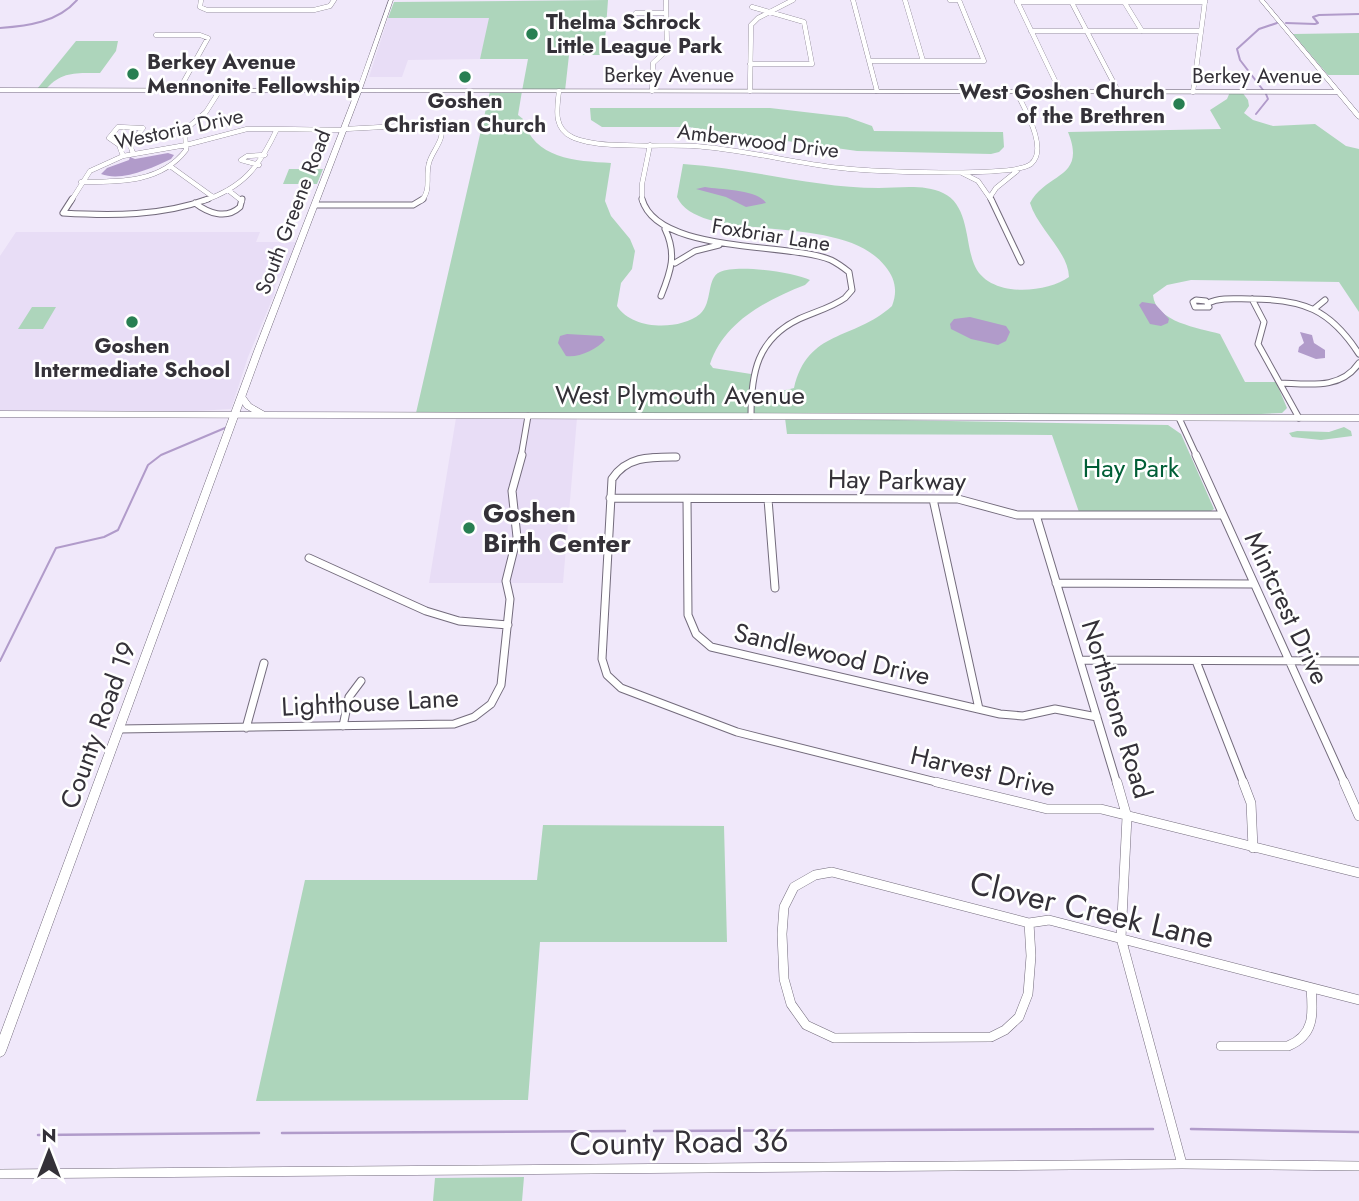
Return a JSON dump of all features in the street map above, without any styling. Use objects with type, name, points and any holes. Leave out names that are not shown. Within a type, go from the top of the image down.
[{"type":"main road","points":[[242,398],[247,406],[265,415]]},
{"type":"main road","name":"West Plymouth Avenue","points":[[0,414],[1359,418]]},
{"type":"street","points":[[201,0],[201,8],[213,10],[326,8],[334,0]]},
{"type":"street","name":"South Greene Road","points":[[236,415],[345,130],[391,0]]},
{"type":"street","points":[[652,91],[652,66],[667,49],[666,0]]},
{"type":"street","points":[[750,91],[751,25],[758,18],[793,0]]},
{"type":"street","points":[[853,0],[877,91]]},
{"type":"street","points":[[905,0],[923,61]]},
{"type":"street","points":[[869,61],[984,61],[959,0],[950,0]]},
{"type":"street","points":[[1261,0],[1359,117]]},
{"type":"street","points":[[1060,92],[1017,1],[1205,1],[1193,92]]},
{"type":"street","points":[[1071,1],[1118,91]]},
{"type":"street","points":[[1124,1],[1142,31]]},
{"type":"street","points":[[750,64],[812,64],[804,22],[752,7]]},
{"type":"street","points":[[636,13],[666,13]]},
{"type":"street","points":[[1031,31],[1201,31]]},
{"type":"street","points":[[156,35],[200,35],[208,38],[179,90]]},
{"type":"street","name":"Berkey Avenue","points":[[0,90],[1338,92]]},
{"type":"street","points":[[81,182],[132,180],[170,166],[183,156],[187,127],[206,112],[220,90]]},
{"type":"street","name":"Amberwood Drive","points":[[559,91],[556,116],[559,127],[566,134],[598,144],[703,146],[842,168],[990,172],[1020,169]]},
{"type":"street","points":[[990,197],[996,188],[1035,159],[1039,146],[1016,91]]},
{"type":"street","name":"Westoria Drive","points":[[195,203],[139,214],[63,213],[81,182],[94,167],[123,156],[186,145],[233,131],[345,130],[416,125],[441,127],[442,140],[428,166],[429,183],[426,196],[419,204],[315,205]]},
{"type":"street","points":[[123,156],[119,145],[110,139],[118,127],[142,128],[130,144],[133,154]]},
{"type":"street","points":[[195,203],[228,190],[259,165],[277,129]]},
{"type":"street","points":[[650,145],[641,197],[647,211],[665,228],[673,244],[675,263],[661,296]]},
{"type":"street","points":[[259,165],[241,160],[247,156],[265,155]]},
{"type":"street","points":[[170,166],[213,197]]},
{"type":"street","points":[[951,170],[978,180],[990,197],[1021,262]]},
{"type":"street","points":[[195,203],[207,213],[215,215],[239,209],[243,201],[228,190]]},
{"type":"street","name":"Foxbriar Lane","points":[[665,228],[690,238],[824,257],[844,266],[853,280],[852,290],[844,300],[789,325],[761,349],[751,374],[751,416]]},
{"type":"street","points":[[675,263],[702,248],[732,244]]},
{"type":"street","points":[[1208,303],[1217,299],[1286,300],[1314,309],[1338,323],[1359,354]]},
{"type":"street","points":[[1252,299],[1264,322],[1258,344],[1299,418]]},
{"type":"street","points":[[1314,309],[1325,300]]},
{"type":"street","points":[[1280,383],[1337,382],[1357,373],[1359,363]]},
{"type":"street","name":"County Road 19","points":[[0,1051],[236,415]]},
{"type":"street","name":"Lighthouse Lane","points":[[119,729],[454,724],[474,718],[491,704],[501,685],[510,599],[506,581],[517,530],[512,491],[520,465],[528,416]]},
{"type":"street","name":"Mintcrest Drive","points":[[1179,418],[1359,816]]},
{"type":"street","name":"Harvest Drive","points":[[676,457],[641,458],[623,465],[611,480],[601,659],[607,676],[629,692],[737,732],[802,750],[1047,809],[1094,808],[1359,873]]},
{"type":"street","name":"Hay Parkway","points":[[610,498],[967,499],[1003,513],[1222,515]]},
{"type":"street","name":"Sandlewood Drive","points":[[687,499],[688,615],[695,634],[706,644],[720,650],[808,667],[1015,716],[1055,709],[1097,717]]},
{"type":"street","points":[[768,499],[775,588]]},
{"type":"street","points":[[933,499],[979,709]]},
{"type":"street","name":"Northstone Road","points":[[1036,515],[1127,817],[1121,938],[1182,1164]]},
{"type":"street","points":[[309,558],[390,598],[446,618],[508,625]]},
{"type":"street","points":[[1056,583],[1253,584]]},
{"type":"street","points":[[1080,660],[1359,661]]},
{"type":"street","points":[[1196,661],[1251,803],[1253,848]]},
{"type":"street","points":[[246,728],[264,663]]},
{"type":"street","points":[[343,726],[349,697],[361,681]]},
{"type":"street","name":"Clover Creek Lane","points":[[1029,923],[1028,988],[1023,1011],[1010,1027],[1000,1033],[982,1038],[845,1039],[824,1035],[815,1030],[796,1013],[786,996],[780,917],[784,899],[790,891],[814,875],[843,873],[1029,923],[1049,920],[1359,1000]]},
{"type":"street","points":[[1222,1046],[1288,1046],[1298,1043],[1312,1029],[1311,988]]},
{"type":"street","name":"County Road 36","points":[[0,1174],[1182,1164],[1359,1166]]},
{"type":"shaded area","points":[[388,18],[490,18],[480,59],[408,60],[402,77],[369,77]]},
{"type":"shaded area","points":[[168,153],[174,155],[171,159],[137,173],[118,176],[101,174],[107,168],[129,160],[130,157],[135,159]]},
{"type":"shaded area","points":[[705,187],[755,195],[766,203],[746,207],[726,197],[696,189]]},
{"type":"shaded area","name":"Goshen Intermediate School","points":[[16,232],[260,232],[256,242],[298,242],[283,274],[276,282],[274,295],[248,357],[231,409],[180,412],[0,410],[0,256]]},
{"type":"shaded area","points":[[1142,302],[1155,304],[1169,319],[1168,323],[1161,326],[1150,324],[1139,305]]},
{"type":"shaded area","points":[[970,317],[1006,326],[1010,332],[1006,341],[998,345],[971,339],[951,329],[950,324],[954,319]]},
{"type":"shaded area","points":[[1300,332],[1312,335],[1314,343],[1325,350],[1325,358],[1316,359],[1298,352],[1304,343]]},
{"type":"shaded area","points":[[560,336],[602,336],[605,340],[587,352],[566,356],[558,343]]},
{"type":"shaded area","points":[[456,418],[577,418],[563,583],[429,583]]},
{"type":"green space","points":[[608,0],[604,55],[569,55],[565,91],[522,91],[528,59],[480,59],[489,18],[388,18],[394,2]]},
{"type":"green space","points":[[1359,33],[1359,75],[1328,75],[1293,34]]},
{"type":"green space","points":[[76,41],[118,41],[116,51],[100,73],[71,74],[59,78],[47,88],[37,89]]},
{"type":"green space","points":[[490,91],[522,91],[518,115],[536,142],[546,150],[570,159],[611,163],[605,201],[611,216],[630,239],[635,251],[632,269],[621,283],[617,306],[633,320],[644,324],[668,325],[691,320],[700,314],[707,304],[716,275],[728,270],[765,270],[810,280],[748,314],[725,336],[717,349],[710,364],[713,368],[751,374],[750,389],[755,391],[772,392],[794,388],[801,369],[821,345],[877,317],[892,306],[895,295],[893,280],[885,266],[864,249],[837,238],[806,232],[741,226],[713,221],[690,212],[677,197],[683,164],[830,185],[920,187],[936,190],[958,206],[974,264],[981,275],[1003,288],[1032,289],[1059,283],[1069,277],[1064,258],[1039,222],[1030,203],[1037,193],[1069,167],[1073,147],[1068,132],[1221,129],[1210,110],[1227,99],[1230,92],[1242,92],[1249,106],[1244,113],[1253,120],[1273,126],[1315,124],[1346,146],[1359,149],[1359,312],[1339,282],[1191,280],[1167,285],[1153,295],[1161,312],[1170,318],[1220,334],[1245,382],[1276,382],[1287,408],[1282,413],[416,413]]},
{"type":"green space","points":[[590,108],[770,108],[847,117],[872,126],[874,131],[1003,132],[1004,147],[991,154],[857,151],[688,127],[602,127],[591,120]]},
{"type":"green space","points":[[289,169],[323,169],[317,184],[283,184]]},
{"type":"green space","points":[[32,307],[56,307],[43,329],[18,329]]},
{"type":"green space","name":"Hay Park","points":[[785,418],[1168,425],[1181,434],[1214,509],[1208,513],[1079,512],[1052,435],[787,434]]},
{"type":"green space","points":[[1344,427],[1351,431],[1352,436],[1321,440],[1292,437],[1289,433],[1329,432]]},
{"type":"green space","points":[[543,825],[724,826],[727,942],[540,942],[528,1100],[256,1101],[305,880],[537,880]]},
{"type":"green space","points":[[524,1177],[522,1201],[433,1201],[435,1178]]},
{"type":"waterway","points":[[0,28],[32,24],[52,18],[77,0]]},
{"type":"waterway","points":[[1286,23],[1315,24],[1318,23],[1313,17],[1319,15],[1359,14]]},
{"type":"waterway","points":[[1263,90],[1240,60],[1237,49],[1259,29],[1277,23]]},
{"type":"waterway","points":[[1256,114],[1268,99],[1266,94]]},
{"type":"waterway","points":[[0,661],[56,548],[104,537],[118,530],[148,465],[161,455],[225,428]]},
{"type":"waterway","points":[[654,1131],[1153,1129]]},
{"type":"waterway","points":[[1191,1129],[1359,1132]]},
{"type":"waterway","points":[[282,1133],[625,1131]]},
{"type":"waterway","points":[[38,1135],[259,1133]]},
{"type":"place","name":"Thelma Schrock Little League Park","points":[[532,34]]},
{"type":"place","name":"Berkey Avenue Mennonite Fellowship","points":[[133,74]]},
{"type":"place","name":"Goshen Christian Church","points":[[465,77]]},
{"type":"place","name":"West Goshen Church of the Brethren","points":[[1179,104]]},
{"type":"place","name":"Goshen Intermediate School","points":[[132,322]]},
{"type":"place","name":"Goshen Birth Center","points":[[469,528]]}]
